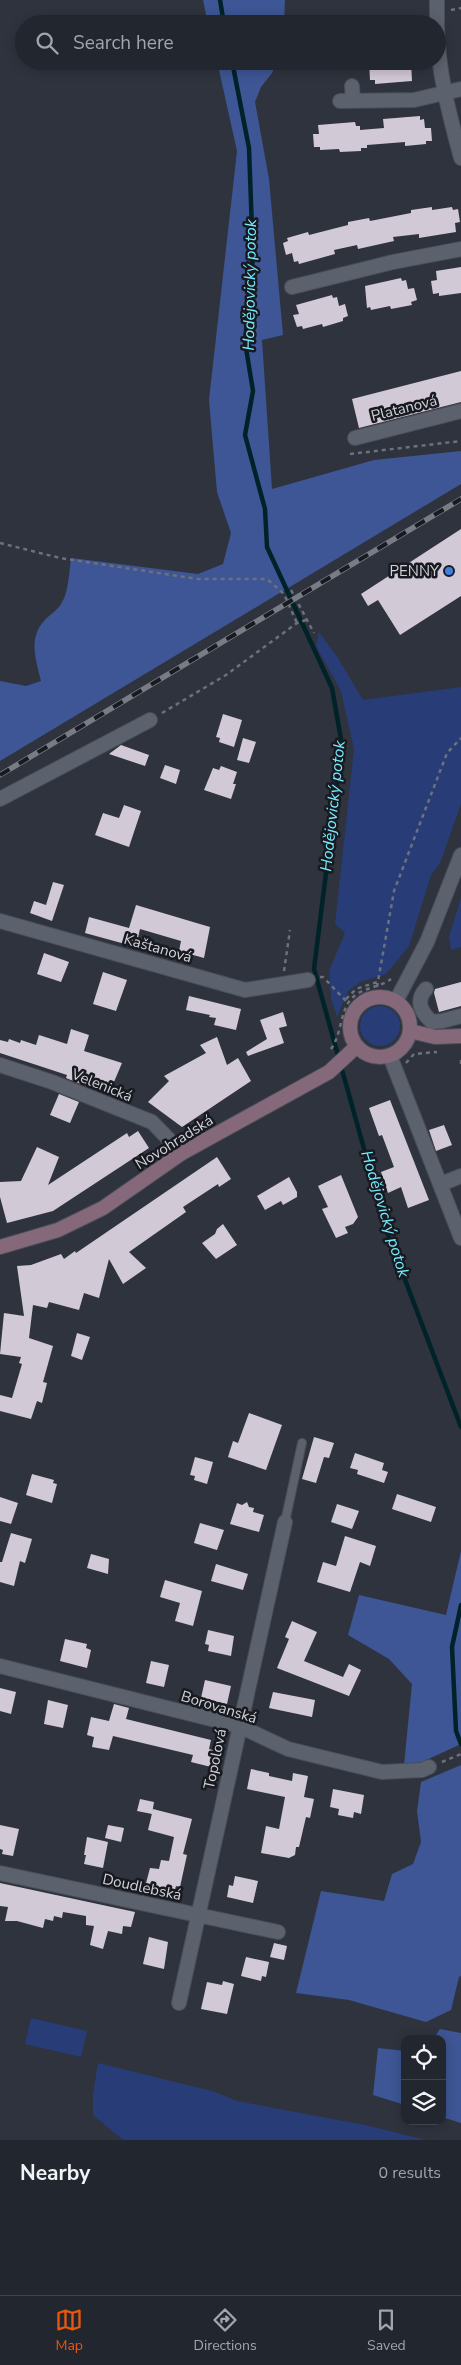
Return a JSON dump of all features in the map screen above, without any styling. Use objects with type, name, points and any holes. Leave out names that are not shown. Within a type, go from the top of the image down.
[{"type":"main road","points":[[379,997],[396,1001],[407,1014],[410,1031],[406,1044],[390,1056],[372,1057],[356,1047],[349,1031],[349,1023],[356,1007],[371,998],[379,997]]},
{"type":"main road","points":[[410,1031],[444,1038],[461,1036]]},
{"type":"main road","name":"Novohradská","points":[[0,1247],[58,1230],[103,1208],[182,1153],[329,1072],[356,1047]]},
{"type":"street","points":[[436,0],[437,15]]},
{"type":"street","points":[[440,70],[444,94],[461,158]]},
{"type":"street","points":[[352,86],[347,101],[414,100],[461,89]]},
{"type":"street","points":[[292,287],[393,262],[461,250]]},
{"type":"street","name":"Platanová","points":[[355,438],[461,411]]},
{"type":"street","points":[[0,799],[150,720]]},
{"type":"street","points":[[396,1001],[427,942],[461,855]]},
{"type":"street","name":"Kaštanová","points":[[0,920],[245,990],[308,980]]},
{"type":"street","points":[[426,989],[420,995],[422,1012],[432,1022],[461,1016]]},
{"type":"street","points":[[442,1021],[444,1038]]},
{"type":"street","points":[[390,1056],[461,1238]]},
{"type":"street","name":"Velenická","points":[[0,1065],[52,1082],[152,1122],[182,1153]]},
{"type":"street","points":[[440,1184],[461,1176]]},
{"type":"street","name":"Topolová","points":[[179,2004],[238,1726],[285,1522]]},
{"type":"street","name":"Borovanská","points":[[0,1666],[238,1726],[288,1749],[382,1772],[422,1770],[429,1767]]},
{"type":"street","name":"Doudlebská","points":[[0,1873],[278,1932]]},
{"type":"lane","points":[[285,1522],[302,1443]]},
{"type":"path","points":[[350,454],[461,441]]},
{"type":"path","points":[[0,543],[60,558],[198,579],[266,579],[284,594],[297,624]]},
{"type":"path","points":[[291,590],[314,634]]},
{"type":"path","points":[[150,720],[226,676],[297,624],[306,620]]},
{"type":"path","points":[[377,986],[394,891],[447,753],[461,738]]},
{"type":"path","points":[[282,984],[290,930]]},
{"type":"path","points":[[347,1001],[363,990],[388,981],[397,974]]},
{"type":"path","points":[[323,977],[347,1001]]},
{"type":"path","points":[[330,1051],[338,1035],[347,1001],[356,988],[377,982]]},
{"type":"path","points":[[404,1067],[414,1054],[440,1052]]},
{"type":"path","points":[[461,1060],[461,1066]]},
{"type":"path","points":[[455,1756],[461,1754]]},
{"type":"shaded area","points":[[203,0],[285,0],[284,15],[206,15]]},
{"type":"shaded area","points":[[219,70],[273,70],[261,87],[255,102],[269,179],[283,335],[262,340],[272,489],[374,460],[461,451],[461,484],[0,761],[0,681],[26,686],[41,681],[35,650],[36,635],[44,621],[57,609],[64,599],[71,558],[198,574],[223,564],[231,533],[217,492],[209,400],[237,151]]},
{"type":"shaded area","points":[[319,632],[338,658],[363,700],[461,687],[461,804],[440,863],[431,875],[409,946],[386,974],[360,982],[348,991],[337,1017],[331,998],[329,971],[345,933],[335,924],[354,749],[341,691],[316,646]]},
{"type":"shaded area","points":[[461,898],[461,947],[451,950],[449,937]]},
{"type":"shaded area","points":[[384,1006],[391,1009],[397,1015],[400,1026],[399,1034],[391,1043],[384,1046],[376,1046],[369,1043],[361,1034],[360,1022],[363,1015],[372,1007]]},
{"type":"shaded area","points":[[461,1551],[461,1744],[422,1762],[404,1765],[412,1684],[389,1659],[348,1635],[359,1595],[446,1615]]},
{"type":"shaded area","points":[[461,1765],[461,1976],[459,1977],[451,2010],[426,2022],[349,2000],[296,1993],[321,1891],[384,1901],[392,1874],[413,1864],[421,1842],[417,1811],[421,1782]]},
{"type":"shaded area","points":[[31,2018],[87,2031],[81,2057],[25,2044]]},
{"type":"shaded area","points":[[440,2029],[461,2033],[461,2123],[446,2118],[446,2035],[436,2035]]},
{"type":"shaded area","points":[[378,2048],[401,2051],[401,2104],[373,2095]]},
{"type":"shaded area","points":[[98,2063],[212,2091],[237,2101],[365,2125],[426,2140],[123,2140],[93,2115],[93,2094]]},
{"type":"building","points":[[369,70],[411,70],[412,81],[375,84],[375,80],[370,80]]},
{"type":"building","points":[[420,116],[420,120],[424,119],[425,128],[431,128],[432,141],[426,141],[426,144],[405,146],[405,142],[367,145],[367,148],[361,148],[361,151],[340,152],[339,149],[320,150],[320,147],[314,147],[313,134],[319,134],[318,125],[355,122],[356,126],[360,126],[360,130],[384,128],[383,119]]},
{"type":"building","points":[[432,207],[432,210],[452,207],[453,210],[458,209],[460,222],[455,223],[456,232],[419,238],[419,234],[393,237],[394,241],[358,249],[357,245],[334,250],[335,254],[299,264],[298,261],[294,262],[292,253],[286,255],[283,243],[288,241],[287,238],[308,232],[309,235],[348,225],[348,222],[369,218],[370,221],[411,213],[411,210]]},
{"type":"building","points":[[461,267],[461,293],[439,296],[439,293],[433,294],[431,281],[437,280],[436,271]]},
{"type":"building","points":[[401,278],[402,281],[406,280],[408,289],[414,288],[417,300],[411,302],[412,305],[391,309],[390,306],[371,310],[370,307],[367,308],[365,286]]},
{"type":"building","points":[[332,295],[333,298],[337,297],[339,306],[345,304],[348,316],[343,318],[343,321],[323,327],[322,324],[303,329],[302,326],[297,327],[293,315],[299,314],[296,305]]},
{"type":"building","points":[[461,371],[461,402],[359,428],[352,399]]},
{"type":"building","points":[[461,529],[461,596],[400,635],[378,600],[368,606],[361,594]]},
{"type":"building","points":[[223,714],[242,720],[234,747],[219,742],[220,738],[216,737]]},
{"type":"building","points":[[243,738],[256,742],[249,763],[237,760]]},
{"type":"building","points":[[121,745],[149,755],[145,766],[109,754]]},
{"type":"building","points":[[165,765],[180,770],[176,784],[160,778]]},
{"type":"building","points":[[221,766],[237,772],[233,784],[236,784],[231,799],[204,790],[213,768],[219,770]]},
{"type":"building","points":[[124,805],[141,811],[129,847],[95,835],[103,813],[119,818]]},
{"type":"building","points":[[53,882],[64,885],[52,921],[30,913],[34,901],[46,905]]},
{"type":"building","points":[[136,905],[210,927],[204,958],[179,951],[181,941],[140,929],[136,947],[85,933],[89,917],[129,928]]},
{"type":"building","points":[[44,953],[69,962],[61,982],[37,974]]},
{"type":"building","points":[[103,972],[127,980],[116,1011],[93,1004]]},
{"type":"building","points":[[461,982],[461,1006],[439,1012],[434,993],[435,989]]},
{"type":"building","points":[[189,996],[241,1009],[236,1030],[214,1025],[216,1018],[209,1017],[210,1015],[186,1010]]},
{"type":"building","points":[[283,1012],[287,1026],[279,1028],[284,1043],[248,1056],[246,1052],[267,1039],[260,1020]]},
{"type":"building","points":[[71,1029],[89,1035],[84,1051],[122,1063],[111,1089],[116,1097],[66,1078],[67,1075],[0,1053],[0,1040],[8,1042],[9,1039],[20,1043],[21,1040],[36,1045],[39,1035],[67,1044]]},
{"type":"building","points":[[217,1037],[227,1065],[238,1058],[251,1081],[182,1127],[148,1102],[169,1081],[164,1076],[206,1053],[200,1045]]},
{"type":"building","points":[[59,1094],[79,1102],[70,1123],[50,1115]]},
{"type":"building","points":[[390,1100],[429,1200],[408,1208],[401,1187],[388,1193],[381,1172],[394,1167],[382,1135],[379,1136],[369,1108]]},
{"type":"building","points":[[444,1125],[452,1145],[436,1151],[429,1130]]},
{"type":"building","points":[[138,1131],[149,1148],[53,1211],[7,1223],[0,1197],[0,1182],[21,1181],[37,1147],[59,1157],[48,1185],[127,1133],[129,1137]]},
{"type":"building","points":[[217,1157],[231,1179],[219,1187],[218,1184],[183,1207],[186,1212],[129,1252],[146,1268],[123,1284],[109,1259],[99,1298],[84,1293],[79,1310],[49,1302],[47,1308],[33,1305],[29,1338],[53,1346],[43,1382],[47,1383],[42,1403],[37,1401],[31,1419],[0,1411],[0,1395],[12,1398],[22,1364],[19,1363],[21,1357],[0,1354],[4,1313],[24,1316],[17,1266],[31,1265],[61,1254],[64,1259],[75,1251],[76,1253]]},
{"type":"building","points":[[341,1175],[358,1217],[353,1224],[345,1227],[348,1233],[336,1238],[322,1209],[328,1207],[318,1186]]},
{"type":"building","points":[[289,1177],[297,1192],[297,1197],[283,1205],[281,1201],[265,1210],[257,1196]]},
{"type":"building","points":[[223,1224],[237,1245],[216,1259],[202,1243],[215,1234],[217,1229]]},
{"type":"building","points":[[77,1333],[90,1337],[82,1360],[71,1356]]},
{"type":"building","points":[[249,1413],[282,1425],[266,1470],[228,1457],[233,1441],[238,1443]]},
{"type":"building","points":[[314,1437],[334,1443],[329,1458],[324,1457],[316,1483],[302,1479]]},
{"type":"building","points":[[355,1453],[384,1463],[382,1470],[388,1472],[384,1483],[357,1474],[358,1470],[350,1468]]},
{"type":"building","points":[[195,1457],[213,1462],[207,1484],[194,1480],[195,1476],[190,1475]]},
{"type":"building","points":[[32,1474],[54,1480],[53,1483],[57,1484],[52,1503],[26,1495]]},
{"type":"building","points":[[397,1494],[436,1507],[431,1522],[392,1509]]},
{"type":"building","points":[[0,1497],[18,1503],[11,1524],[0,1521]]},
{"type":"building","points":[[247,1502],[249,1507],[254,1508],[253,1512],[264,1515],[259,1532],[230,1524],[237,1503],[242,1505]]},
{"type":"building","points":[[337,1504],[359,1511],[352,1529],[331,1522]]},
{"type":"building","points":[[200,1523],[224,1530],[217,1550],[194,1543]]},
{"type":"building","points":[[11,1533],[32,1539],[25,1563],[20,1561],[14,1586],[0,1582],[0,1562],[2,1562]]},
{"type":"building","points":[[345,1536],[376,1546],[370,1566],[360,1562],[350,1592],[317,1582],[323,1562],[336,1566]]},
{"type":"building","points":[[91,1554],[109,1559],[108,1574],[87,1568]]},
{"type":"building","points":[[216,1564],[248,1574],[243,1590],[211,1581]]},
{"type":"building","points":[[165,1580],[202,1591],[193,1626],[175,1621],[180,1603],[160,1597]]},
{"type":"building","points":[[292,1621],[317,1632],[304,1661],[343,1677],[349,1664],[361,1670],[349,1696],[277,1668],[289,1639],[285,1637]]},
{"type":"building","points":[[208,1630],[234,1636],[231,1656],[208,1651],[209,1645],[205,1644]]},
{"type":"building","points":[[65,1639],[87,1644],[86,1648],[91,1650],[87,1668],[60,1661]]},
{"type":"building","points":[[151,1661],[169,1665],[164,1687],[146,1683]]},
{"type":"building","points":[[205,1680],[231,1686],[227,1704],[201,1698]]},
{"type":"building","points":[[0,1688],[16,1692],[11,1714],[0,1711]]},
{"type":"building","points":[[273,1692],[315,1700],[312,1717],[269,1708]]},
{"type":"building","points":[[48,1700],[68,1705],[63,1728],[44,1724]]},
{"type":"building","points":[[114,1704],[129,1708],[126,1719],[211,1740],[209,1749],[219,1752],[215,1768],[191,1762],[193,1755],[113,1736],[109,1750],[92,1747],[94,1737],[87,1735],[91,1717],[109,1721]]},
{"type":"building","points":[[251,1769],[269,1773],[269,1776],[292,1781],[293,1773],[308,1776],[304,1797],[314,1799],[310,1818],[306,1817],[299,1847],[296,1847],[295,1855],[289,1858],[261,1853],[266,1826],[279,1829],[285,1797],[247,1789]]},
{"type":"building","points":[[333,1789],[364,1795],[361,1814],[354,1812],[353,1818],[338,1815],[339,1809],[330,1807]]},
{"type":"building","points":[[140,1799],[154,1802],[152,1814],[137,1811]]},
{"type":"building","points":[[153,1809],[192,1819],[183,1854],[187,1855],[180,1887],[176,1886],[174,1893],[145,1887],[150,1868],[159,1869],[161,1860],[169,1861],[174,1837],[148,1830]]},
{"type":"building","points":[[0,1825],[19,1829],[13,1856],[2,1854],[3,1850],[0,1849]]},
{"type":"building","points":[[108,1825],[124,1828],[121,1842],[105,1838]]},
{"type":"building","points":[[87,1837],[108,1842],[103,1868],[84,1864]]},
{"type":"building","points":[[235,1876],[258,1881],[253,1903],[227,1897],[229,1885],[233,1886]]},
{"type":"building","points":[[0,1883],[135,1912],[131,1927],[123,1926],[122,1934],[108,1931],[103,1949],[90,1945],[94,1926],[86,1925],[86,1916],[63,1912],[62,1918],[54,1916],[53,1921],[45,1919],[43,1928],[17,1921],[5,1921],[8,1907],[0,1906]]},
{"type":"building","points":[[149,1937],[168,1942],[164,1969],[143,1964]]},
{"type":"building","points":[[274,1943],[287,1946],[284,1960],[270,1957]]},
{"type":"building","points":[[246,1957],[269,1962],[266,1977],[262,1976],[261,1981],[241,1976]]},
{"type":"building","points":[[223,1981],[234,1984],[227,2014],[201,2009],[207,1982],[222,1985]]},
{"type":"waterway","name":"Hodějovický potok","points":[[220,0],[222,15]]},
{"type":"waterway","name":"Hodějovický potok","points":[[234,70],[249,148],[253,257],[245,342],[253,391],[245,435],[265,509],[267,547],[332,688],[342,745],[314,969],[388,1235],[461,1427]]},
{"type":"waterway","name":"Hodějovický potok","points":[[461,1605],[452,1647],[456,1731],[461,1744]]},
{"type":"railway","points":[[0,775],[461,499]]},
{"type":"place","name":"PENNY","points":[[449,571]]}]
